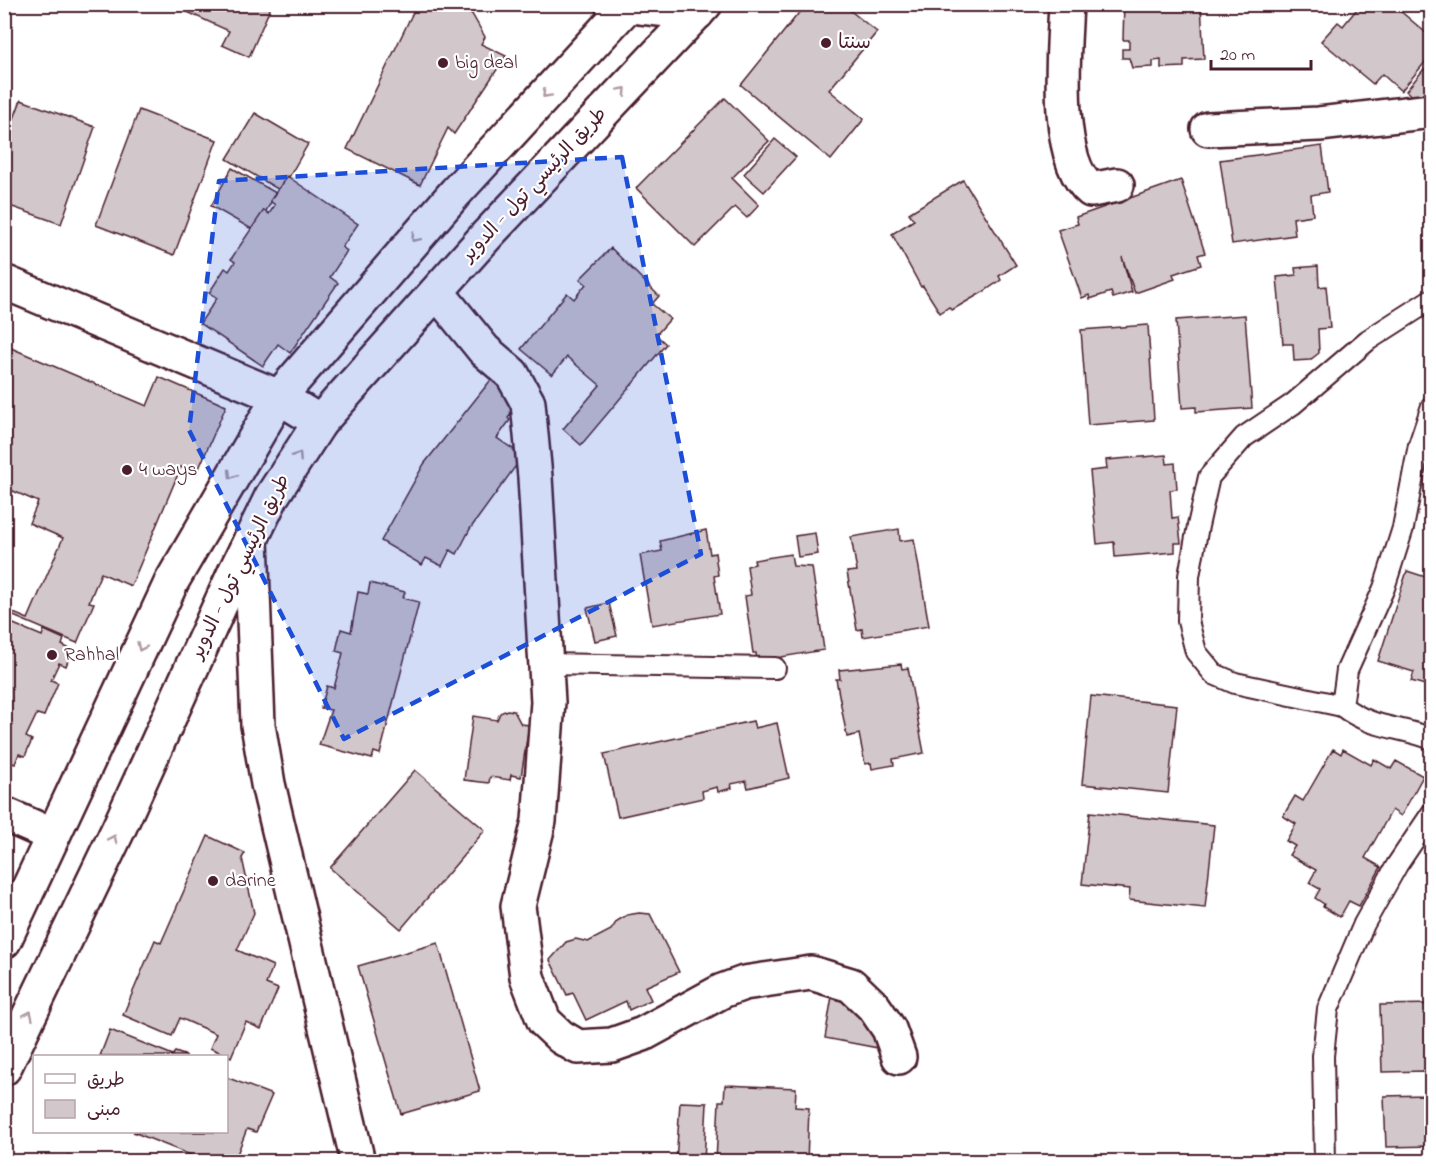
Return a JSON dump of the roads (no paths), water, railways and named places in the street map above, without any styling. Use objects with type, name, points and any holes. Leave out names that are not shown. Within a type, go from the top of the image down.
[{"type":"street","points":[[1066,4],[1064,110],[1072,165],[1082,183],[1091,190],[1117,185]]},
{"type":"street","points":[[4,940],[172,581],[279,397],[456,192],[622,6],[701,9]]},
{"type":"street","name":"طريق الرئيسي تول - الدوير","points":[[4,1068],[272,496],[320,422],[488,234],[701,9]]},
{"type":"street","points":[[1208,129],[1318,124],[1419,115],[1431,111]]},
{"type":"street","points":[[4,282],[279,397],[320,422]]},
{"type":"street","points":[[437,292],[484,350],[512,374],[528,403],[535,477],[548,702],[539,821],[518,906],[527,977],[544,1021],[561,1037],[578,1047],[612,1045],[643,1034],[722,991],[744,983],[811,973],[851,985],[874,1007],[889,1029],[899,1057]]},
{"type":"street","points":[[251,539],[258,724],[268,784],[358,1161]]},
{"type":"street","points":[[4,814],[52,835]]},
{"type":"lane","points":[[1431,299],[1368,340],[1293,404],[1244,437],[1209,477],[1189,576],[1188,621],[1196,652],[1214,674],[1235,683],[1342,706],[1358,719],[1431,739]]},
{"type":"lane","points":[[1342,706],[1347,670],[1384,588],[1403,528],[1419,446],[1431,406]]},
{"type":"lane","points":[[545,664],[775,668]]},
{"type":"lane","points":[[1325,1161],[1323,1056],[1328,1009],[1364,924],[1397,865],[1431,813]]},
{"type":"place","name":"سنتا","points":[[826,43]]},
{"type":"place","name":"big deal","points":[[443,63]]},
{"type":"place","name":"4 ways","points":[[127,470]]},
{"type":"place","name":"Rahhal","points":[[52,655]]},
{"type":"place","name":"darine","points":[[213,881]]}]
